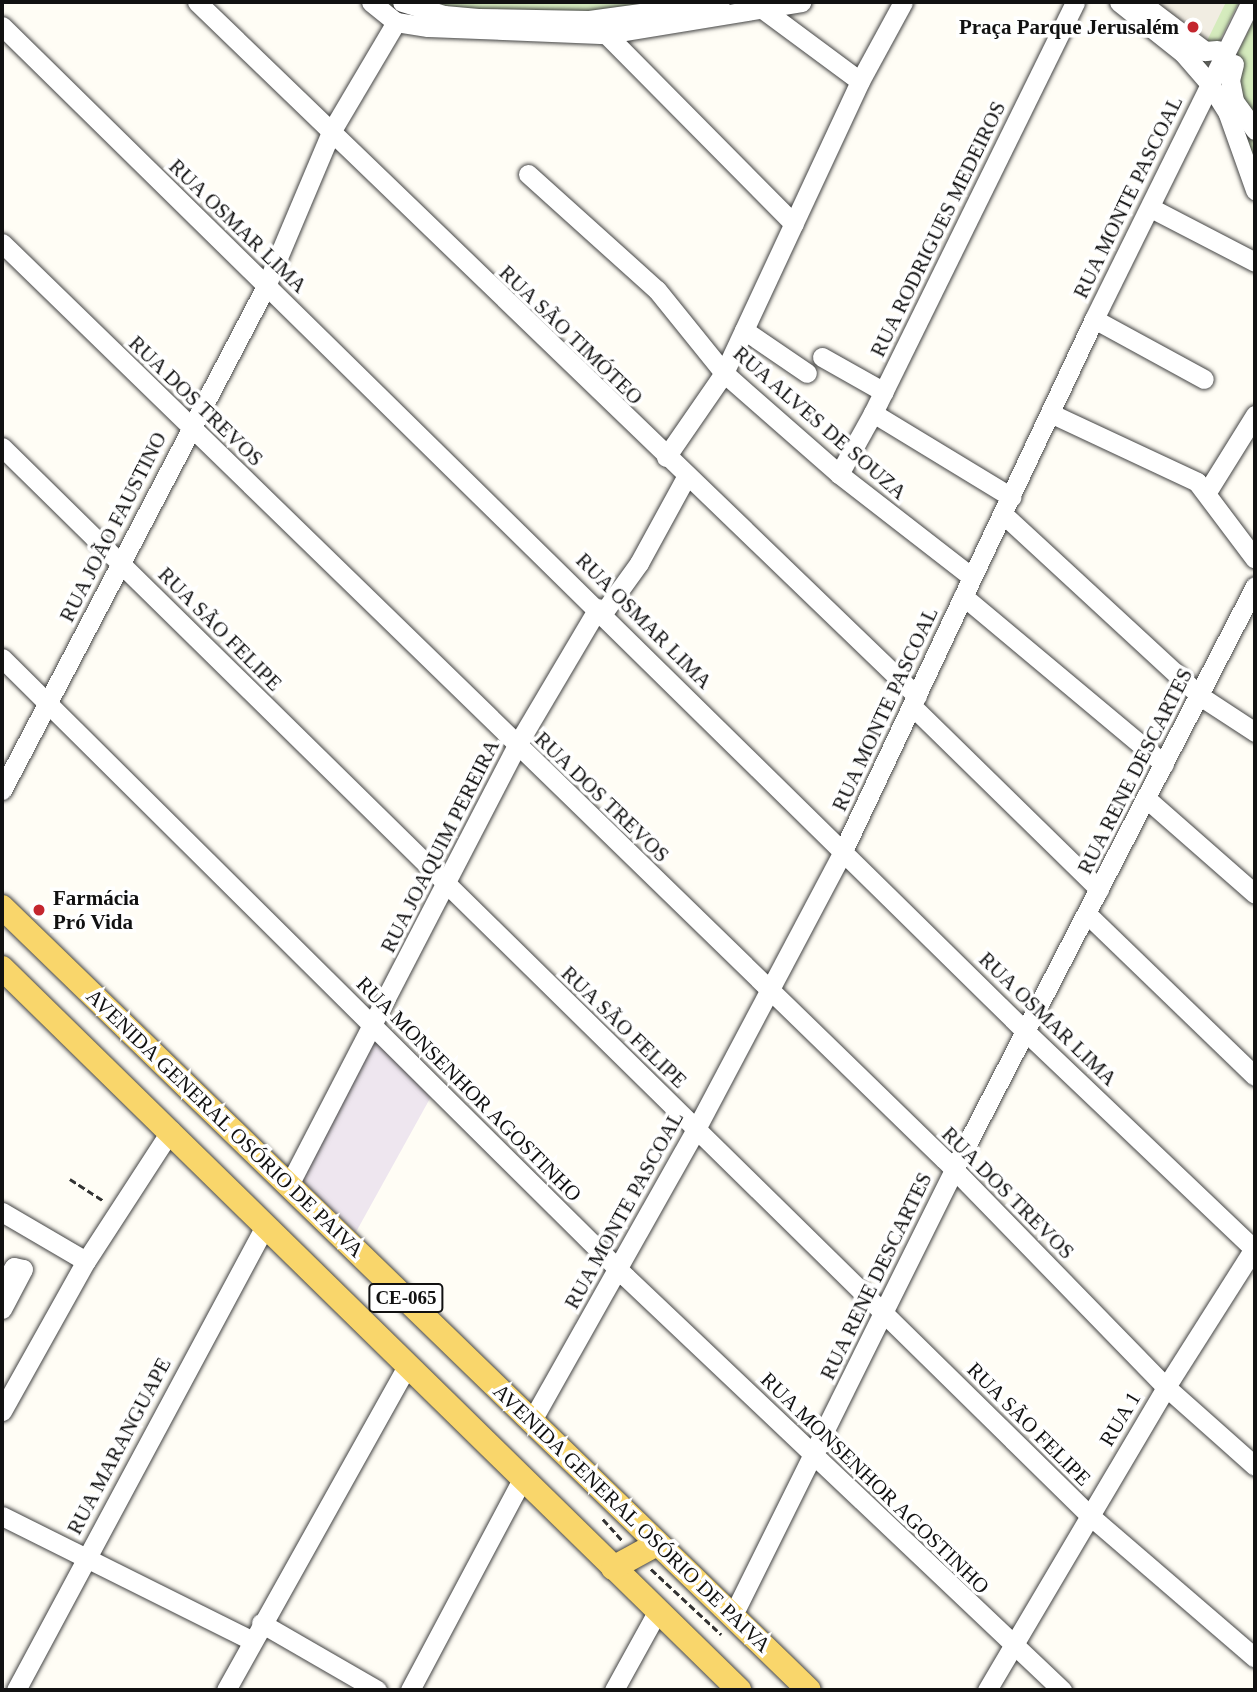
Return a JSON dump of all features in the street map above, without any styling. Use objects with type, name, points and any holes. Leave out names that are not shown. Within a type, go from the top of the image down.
[{"type":"main road","name":"AVENIDA GENERAL OSÓRIO DE PAIVA","points":[[2,907],[290,1183],[531,1422],[809,1690]]},
{"type":"main road","name":"AVENIDA GENERAL OSÓRIO DE PAIVA","points":[[2,968],[171,1130],[265,1226],[739,1690]]},
{"type":"main road","points":[[613,1568],[657,1544]]},
{"type":"street","name":"RUA SÃO TIMÓTEO","points":[[197,2],[915,701],[1099,889]]},
{"type":"street","points":[[371,2],[396,22],[518,33],[606,34],[801,2]]},
{"type":"street","points":[[402,2],[444,15],[589,20],[720,2]]},
{"type":"street","points":[[666,457],[724,373],[860,81],[903,2]]},
{"type":"street","name":"RUA RODRIGUES MEDEIROS","points":[[839,474],[884,392],[1075,2]]},
{"type":"street","points":[[1119,2],[1183,53],[1209,83],[1228,114],[1255,190]]},
{"type":"street","points":[[1141,2],[1205,51],[1217,50]]},
{"type":"street","name":"RUA MONTE PASCOAL","points":[[531,1422],[696,1129],[767,990],[843,851],[1094,319],[1251,2]]},
{"type":"street","points":[[764,10],[860,81]]},
{"type":"street","name":"RUA JOÃO FAUSTINO","points":[[2,790],[122,563],[189,427],[266,286],[331,132],[396,22]]},
{"type":"street","name":"RUA OSMAR LIMA","points":[[2,26],[600,610],[1252,1259]]},
{"type":"street","points":[[606,34],[794,224]]},
{"type":"street","points":[[1234,64],[1230,80],[1234,101],[1255,130]]},
{"type":"street","name":"RUA ALVES DE SOUZA","points":[[528,174],[657,290],[724,373],[839,474],[972,578]]},
{"type":"street","points":[[1151,208],[1255,262]]},
{"type":"street","name":"RUA DOS TREVOS","points":[[2,243],[954,1169],[1166,1387],[1255,1466]]},
{"type":"street","points":[[1094,319],[1203,379]]},
{"type":"street","points":[[744,330],[807,373]]},
{"type":"street","points":[[822,357],[884,392]]},
{"type":"street","points":[[873,413],[1007,505],[1200,696],[1255,733]]},
{"type":"street","points":[[1050,413],[1186,475],[1207,492],[1255,559]]},
{"type":"street","points":[[1207,492],[1255,415]]},
{"type":"street","name":"RUA SÃO FELIPE","points":[[2,447],[1089,1515],[1255,1658]]},
{"type":"street","name":"RUA JOAQUIM PEREIRA","points":[[290,1183],[374,1026],[517,745],[600,610],[639,563],[685,477]]},
{"type":"street","name":"RUA RENE DESCARTES","points":[[733,1615],[954,1169],[1148,800],[1255,586]]},
{"type":"street","points":[[963,596],[1164,764]]},
{"type":"street","name":"RUA MONSENHOR AGOSTINHO","points":[[2,658],[617,1268],[1013,1648],[1062,1690]]},
{"type":"street","points":[[1148,800],[1255,894]]},
{"type":"street","points":[[1087,914],[1255,1076]]},
{"type":"street","points":[[2,1411],[7,1390],[171,1130]]},
{"type":"street","points":[[2,1212],[86,1261]]},
{"type":"street","name":"RUA MARANGUAPE","points":[[16,1690],[265,1226]]},
{"type":"street","name":"RUA 1","points":[[987,1690],[1166,1387],[1252,1259]]},
{"type":"street","points":[[2,1286],[14,1267],[23,1269],[2,1309]]},
{"type":"street","points":[[226,1690],[408,1364]]},
{"type":"street","points":[[410,1690],[523,1479]]},
{"type":"street","points":[[2,1516],[85,1558],[256,1632],[377,1690]]},
{"type":"street","points":[[614,1690],[657,1612]]},
{"type":"path","points":[[70,1180],[119,1210]]},
{"type":"shaded area","name":"Praça Parque Jerusalém","points":[[1145,2],[1226,2],[1203,49]]},
{"type":"shaded area","points":[[376,1037],[433,1093],[356,1232],[300,1179]]},
{"type":"green space","points":[[385,2],[768,2],[607,26],[401,16]]},
{"type":"green space","points":[[1132,2],[1239,2],[1205,70]]},
{"type":"green space","points":[[1255,18],[1255,170],[1228,72]]},
{"type":"place","name":"Praça Parque Jerusalém","points":[[1193,27]]},
{"type":"place","name":"Farmácia Pró Vida","points":[[39,910]]}]
